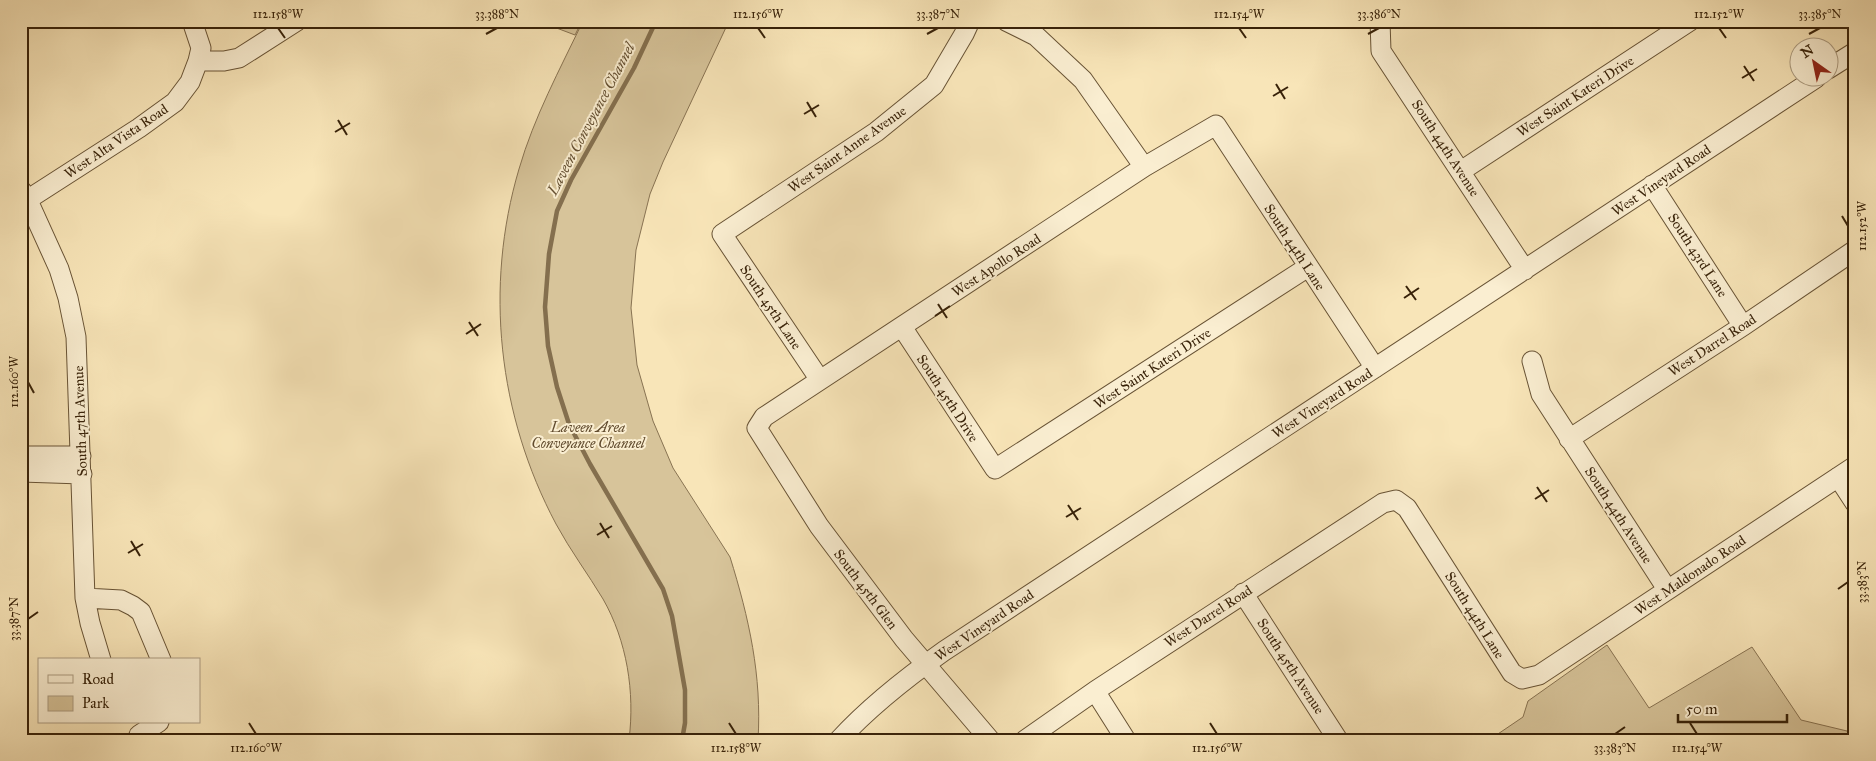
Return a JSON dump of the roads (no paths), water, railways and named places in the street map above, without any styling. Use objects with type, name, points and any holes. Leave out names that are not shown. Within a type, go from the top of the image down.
[{"type":"street","points":[[192,21],[201,48],[198,62],[224,61],[239,58],[297,21]]},
{"type":"street","name":"West Saint Anne Avenue","points":[[722,234],[876,132],[934,85],[970,21]]},
{"type":"street","points":[[1006,21],[1036,36],[1084,80],[1144,167]]},
{"type":"street","name":"South 44th Avenue","points":[[1380,21],[1382,51],[1525,270]]},
{"type":"street","name":"West Saint Kateri Drive","points":[[1461,171],[1690,21]]},
{"type":"street","points":[[1838,63],[1855,52]]},
{"type":"street","name":"West Alta Vista Road","points":[[25,201],[139,128],[175,102],[190,82],[198,62]]},
{"type":"street","name":"West Vineyard Road","points":[[838,740],[863,714],[925,664],[1801,88]]},
{"type":"street","name":"West Apollo Road","points":[[757,428],[764,417],[820,380],[1144,167],[1216,125]]},
{"type":"street","name":"South 44th Lane","points":[[1216,125],[1375,368]]},
{"type":"street","name":"South 43rd Lane","points":[[1652,185],[1743,326]]},
{"type":"street","name":"South 47th Avenue","points":[[25,201],[58,269],[68,298],[76,337],[85,598],[100,658]]},
{"type":"street","name":"South 45th Lane","points":[[722,234],[820,380]]},
{"type":"street","name":"West Darrel Road","points":[[1569,439],[1743,326],[1855,250]]},
{"type":"street","name":"West Saint Kateri Drive","points":[[995,469],[1308,267]]},
{"type":"street","name":"South 45th Drive","points":[[902,327],[995,469]]},
{"type":"street","name":"South 44th Avenue","points":[[1532,361],[1541,394],[1667,589]]},
{"type":"street","name":"South 45th Glen","points":[[757,428],[819,526],[904,639],[990,740]]},
{"type":"street","points":[[21,456],[81,465]]},
{"type":"street","points":[[21,472],[81,465]]},
{"type":"street","name":"West Maldonado Road","points":[[1522,678],[1540,675],[1855,466]]},
{"type":"street","points":[[1838,477],[1855,502]]},
{"type":"street","name":"South 44th Lane","points":[[1396,500],[1407,508],[1512,673],[1522,678]]},
{"type":"street","name":"West Darrel Road","points":[[1024,740],[1243,593],[1383,503],[1396,500]]},
{"type":"street","name":"South 45th Avenue","points":[[1243,593],[1338,740]]},
{"type":"street","points":[[85,598],[121,600],[141,612],[160,658]]},
{"type":"street","points":[[1095,691],[1126,740]]},
{"type":"street","points":[[138,732],[154,724]]},
{"type":"waterway","name":"Laveen Conveyance Channel","points":[[656,21],[634,68],[571,180],[557,211],[549,254],[545,307],[548,346],[557,387],[569,424],[590,464],[663,589],[672,616],[685,690],[685,723],[682,740]]},
{"type":"park label","name":"Laveen Area Conveyance Channel","points":[[588,436]]}]
